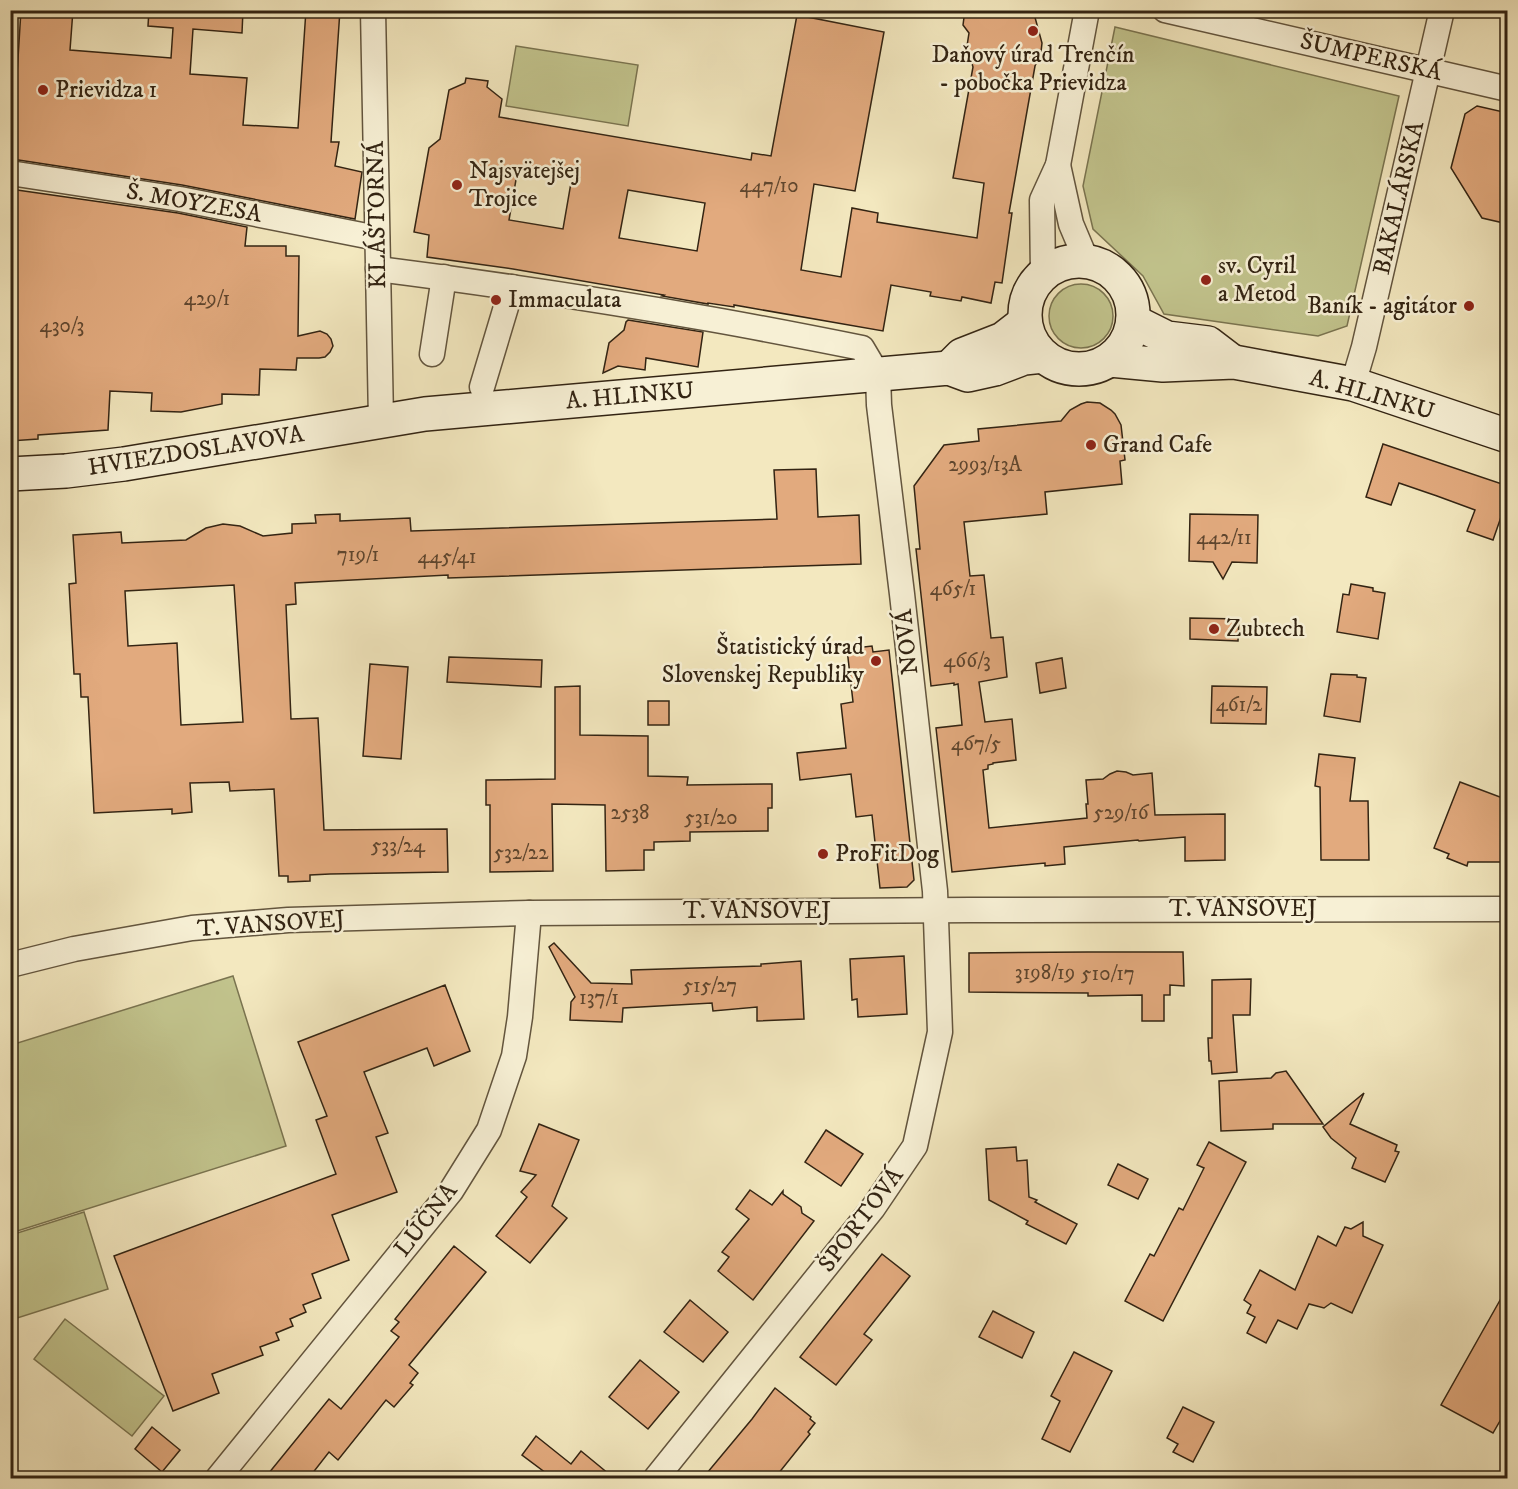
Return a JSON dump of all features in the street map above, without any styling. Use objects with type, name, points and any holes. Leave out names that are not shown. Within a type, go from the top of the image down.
[{"type":"street","name":"KLÁŠTORNÁ","points":[[373,10],[381,420]]},
{"type":"street","points":[[1043,275],[1042,200],[1058,165],[1087,10]]},
{"type":"street","name":"ŠUMPERSKÁ","points":[[1165,10],[1508,88]]},
{"type":"street","name":"BAKALÁRSKA","points":[[1353,384],[1364,347],[1442,10]]},
{"type":"street","points":[[1058,165],[1071,224],[1087,262]]},
{"type":"street","name":"Š. MOYZESA","points":[[10,173],[180,199],[377,238]]},
{"type":"street","points":[[1043,356],[1030,339],[1025,322],[1025,305],[1029,293],[1043,275],[1053,268],[1075,261],[1087,262],[1109,270],[1122,282],[1132,303],[1133,321],[1130,333],[1121,350],[1110,360]]},
{"type":"street","points":[[378,269],[512,287],[713,319],[862,348],[878,375]]},
{"type":"street","points":[[432,354],[444,277]]},
{"type":"street","points":[[482,387],[512,287]]},
{"type":"street","name":"A. HLINKU","points":[[1133,321],[1167,338],[1208,343],[1234,362]]},
{"type":"street","points":[[949,368],[962,355],[1003,339],[1025,322]]},
{"type":"street","name":"A. HLINKU","points":[[381,420],[436,412],[949,368],[968,375],[995,369],[1024,358],[1043,356],[1055,364],[1076,369],[1091,368],[1110,360],[1163,365],[1234,362],[1353,384],[1508,436]]},
{"type":"street","name":"NOVÁ","points":[[878,375],[879,405],[936,910]]},
{"type":"street","name":"HVIEZDOSLAVOVA","points":[[10,474],[66,471],[124,464],[381,420]]},
{"type":"street","name":"T. VANSOVEJ","points":[[10,964],[74,949],[192,928],[288,920],[529,913],[1508,909]]},
{"type":"street","name":"ŠPORTOVÁ","points":[[656,1479],[873,1208],[915,1146],[940,1032],[936,910]]},
{"type":"street","name":"LÚČNA","points":[[218,1479],[451,1191],[489,1130],[514,1056],[520,1017],[529,913]]},
{"type":"green space","points":[[1115,27],[1399,96],[1347,326],[1318,336],[1164,314],[1143,276],[1093,229],[1083,186]]},
{"type":"green space","points":[[516,46],[638,65],[628,126],[506,106]]},
{"type":"green space","points":[[1081,284],[1099,290],[1107,298],[1113,316],[1107,334],[1099,342],[1081,348],[1063,342],[1055,334],[1049,316],[1055,298],[1063,290]]},
{"type":"green space","points":[[233,976],[286,1146],[11,1233],[11,1045]]},
{"type":"green space","points":[[84,1212],[108,1289],[11,1320],[11,1235]]},
{"type":"green space","points":[[65,1319],[164,1396],[132,1436],[34,1359]]},
{"type":"building","points":[[21,10],[73,10],[70,50],[171,58],[173,28],[148,26],[149,10],[243,10],[242,33],[193,29],[190,74],[247,78],[243,125],[298,128],[306,10],[340,10],[331,142],[339,142],[335,166],[362,172],[355,219],[182,185],[12,159],[10,143],[15,107]]},
{"type":"building","points":[[965,10],[1033,10],[1042,43],[1035,66],[1009,213],[1012,213],[1002,283],[995,282],[991,303],[962,297],[961,301],[930,296],[931,292],[891,285],[883,331],[734,305],[734,307],[708,304],[513,269],[427,257],[429,235],[414,232],[429,148],[440,139],[449,90],[465,83],[466,78],[488,81],[487,87],[502,99],[499,117],[751,160],[752,153],[771,156],[797,15],[884,32],[855,191],[814,184],[801,270],[841,277],[852,208],[878,213],[877,222],[977,238],[984,183],[953,178],[973,67],[967,46],[969,33],[963,25]],"holes":[[[518,168],[572,177],[563,229],[509,220]],[[628,190],[705,203],[697,251],[619,238]]]},
{"type":"building","points":[[1477,106],[1508,113],[1508,224],[1482,218],[1451,168],[1465,114]]},
{"type":"building","points":[[10,189],[178,213],[247,227],[245,246],[286,246],[286,256],[299,256],[298,336],[320,331],[327,334],[333,346],[325,357],[297,358],[296,370],[260,369],[259,395],[222,394],[222,404],[181,412],[151,411],[152,393],[110,391],[108,430],[38,435],[38,439],[10,441]]},
{"type":"building","points":[[628,320],[703,332],[698,367],[646,358],[645,370],[618,366],[603,373],[609,343],[624,330]]},
{"type":"building","points":[[1087,402],[1100,403],[1111,410],[1121,425],[1125,460],[1120,461],[1122,484],[1045,492],[1047,514],[964,522],[970,576],[984,575],[991,638],[1003,637],[1007,677],[979,682],[985,722],[1012,719],[1016,760],[993,763],[988,765],[988,769],[983,770],[989,828],[1087,818],[1086,780],[1103,779],[1117,771],[1133,775],[1152,773],[1155,815],[1225,814],[1225,860],[1185,861],[1185,837],[1064,847],[1065,864],[1045,866],[1045,863],[952,872],[936,728],[962,725],[958,684],[931,686],[916,549],[920,549],[914,486],[944,445],[979,441],[978,429],[1061,421],[1070,410]]},
{"type":"building","points":[[1383,444],[1508,486],[1508,497],[1493,540],[1467,531],[1475,510],[1399,483],[1391,505],[1366,497]]},
{"type":"building","points":[[816,469],[818,517],[859,515],[861,564],[448,578],[448,575],[295,583],[296,604],[286,605],[291,719],[318,718],[324,830],[447,829],[448,872],[310,875],[310,881],[288,882],[288,876],[279,876],[274,789],[230,791],[229,782],[190,783],[192,812],[172,814],[172,809],[94,813],[88,697],[81,697],[80,674],[74,674],[69,584],[76,583],[73,535],[121,532],[122,543],[186,540],[206,528],[223,524],[240,526],[263,536],[292,533],[292,524],[316,523],[315,515],[340,514],[340,521],[410,518],[411,531],[777,519],[774,470]],"holes":[[[234,585],[243,722],[181,725],[177,643],[128,646],[125,591]]]},
{"type":"building","points":[[1190,514],[1258,515],[1257,563],[1232,562],[1223,579],[1213,562],[1189,561]]},
{"type":"building","points":[[1351,584],[1385,593],[1378,639],[1337,632],[1343,594],[1349,595]]},
{"type":"building","name":"Zubtech","points":[[1190,618],[1239,619],[1238,641],[1190,639]]},
{"type":"building","points":[[872,646],[873,652],[889,650],[914,880],[907,887],[880,888],[872,815],[856,817],[851,774],[800,780],[797,753],[846,748],[841,704],[853,702],[847,649]]},
{"type":"building","points":[[449,657],[542,660],[541,687],[447,682]]},
{"type":"building","points":[[1062,658],[1066,688],[1040,693],[1036,663]]},
{"type":"building","points":[[370,664],[408,667],[401,759],[363,756]]},
{"type":"building","points":[[1331,674],[1357,675],[1357,677],[1366,678],[1360,722],[1324,716]]},
{"type":"building","points":[[580,686],[580,735],[648,736],[648,776],[688,777],[687,785],[772,784],[772,808],[768,808],[768,831],[690,832],[690,841],[654,842],[654,850],[644,850],[644,870],[606,871],[605,805],[552,804],[553,871],[490,872],[490,805],[486,805],[486,780],[555,779],[555,687]]},
{"type":"building","points":[[1212,686],[1267,687],[1266,724],[1211,723]]},
{"type":"building","points":[[648,701],[669,701],[669,725],[648,725]]},
{"type":"building","points":[[1319,754],[1355,758],[1350,801],[1368,801],[1369,860],[1321,860],[1320,787],[1315,786]]},
{"type":"building","points":[[1460,782],[1508,800],[1508,862],[1468,862],[1467,866],[1447,858],[1449,854],[1434,848]]},
{"type":"building","points":[[554,943],[591,983],[632,984],[631,970],[761,966],[761,964],[801,961],[804,1019],[757,1021],[757,1007],[713,1011],[712,1003],[623,1008],[622,1022],[570,1020],[571,1002],[575,997],[549,947]]},
{"type":"building","points":[[1183,952],[1184,986],[1170,985],[1170,995],[1164,995],[1164,1021],[1142,1021],[1142,995],[1088,996],[1088,993],[969,992],[969,953]]},
{"type":"building","points":[[904,956],[907,1014],[858,1017],[857,999],[852,1000],[850,959]]},
{"type":"building","points":[[1251,979],[1250,1015],[1233,1015],[1237,1072],[1212,1074],[1208,1038],[1212,1038],[1212,980]]},
{"type":"building","points":[[445,985],[470,1051],[434,1066],[427,1048],[364,1072],[388,1133],[376,1137],[397,1192],[332,1215],[349,1260],[312,1274],[321,1298],[303,1305],[306,1312],[290,1319],[293,1326],[276,1333],[279,1340],[260,1347],[263,1355],[212,1374],[219,1393],[173,1411],[114,1256],[336,1174],[316,1120],[327,1116],[298,1042]]},
{"type":"building","points":[[1286,1071],[1323,1124],[1273,1124],[1273,1129],[1221,1131],[1219,1081],[1271,1078],[1276,1073]]},
{"type":"building","points":[[1364,1093],[1350,1124],[1397,1145],[1395,1151],[1399,1152],[1385,1182],[1352,1168],[1356,1158],[1331,1138],[1323,1127]]},
{"type":"building","points":[[539,1124],[579,1140],[552,1206],[567,1218],[530,1263],[496,1236],[527,1197],[521,1192],[536,1175],[520,1171]]},
{"type":"building","points":[[826,1130],[863,1154],[841,1186],[805,1162]]},
{"type":"building","points":[[1209,1142],[1246,1162],[1163,1321],[1125,1301],[1150,1254],[1154,1256],[1179,1208],[1183,1210],[1204,1168],[1197,1165]]},
{"type":"building","points":[[1016,1147],[1017,1161],[1027,1160],[1029,1197],[1077,1224],[1066,1244],[1026,1224],[1028,1221],[989,1200],[986,1149]]},
{"type":"building","points":[[1118,1164],[1148,1179],[1138,1199],[1108,1185]]},
{"type":"building","points":[[750,1190],[772,1205],[783,1191],[783,1194],[801,1207],[802,1213],[814,1221],[753,1300],[718,1271],[729,1257],[722,1252],[749,1219],[736,1209]]},
{"type":"building","points":[[1363,1222],[1363,1236],[1383,1245],[1352,1313],[1331,1303],[1324,1308],[1309,1304],[1297,1329],[1278,1320],[1266,1343],[1247,1333],[1255,1317],[1247,1313],[1251,1305],[1244,1300],[1260,1270],[1295,1290],[1318,1236],[1336,1246],[1345,1227],[1351,1229]]},
{"type":"building","points":[[454,1246],[486,1272],[409,1365],[418,1373],[410,1383],[413,1385],[394,1407],[386,1400],[338,1460],[329,1452],[308,1479],[264,1479],[329,1399],[341,1409],[399,1337],[391,1331],[399,1322],[395,1319]]},
{"type":"building","points":[[882,1254],[910,1276],[864,1334],[872,1340],[836,1385],[800,1357]]},
{"type":"building","points":[[1508,1286],[1508,1407],[1493,1433],[1441,1405]]},
{"type":"building","points":[[690,1300],[728,1332],[703,1362],[664,1332]]},
{"type":"building","points":[[993,1311],[1034,1332],[1022,1358],[979,1337]]},
{"type":"building","points":[[1074,1352],[1112,1371],[1070,1452],[1042,1439],[1060,1401],[1051,1396]]},
{"type":"building","points":[[640,1360],[679,1392],[648,1429],[609,1397]]},
{"type":"building","points":[[775,1388],[811,1417],[810,1419],[815,1423],[808,1432],[810,1434],[774,1479],[702,1479],[752,1419]]},
{"type":"building","points":[[1183,1407],[1214,1422],[1193,1462],[1173,1452],[1178,1444],[1167,1438]]},
{"type":"building","points":[[152,1427],[180,1450],[162,1472],[135,1449]]},
{"type":"building","points":[[536,1436],[571,1464],[581,1451],[615,1479],[554,1479],[522,1455]]},
{"type":"place","name":"Daňový úrad Trenčín - pobočka Prievidza","points":[[1033,31]]},
{"type":"place","name":"Prievidza 1","points":[[43,90]]},
{"type":"place","name":"Najsvätejšej Trojice","points":[[457,185]]},
{"type":"place","name":"sv. Cyril a Metod","points":[[1206,280]]},
{"type":"place","name":"Immaculata","points":[[496,300]]},
{"type":"place","name":"Baník - agitátor","points":[[1469,306]]},
{"type":"place","name":"Grand Cafe","points":[[1091,445]]},
{"type":"place","name":"Zubtech","points":[[1214,629]]},
{"type":"place","name":"Štatistický úrad Slovenskej Republiky","points":[[876,661]]},
{"type":"place","name":"ProFitDog","points":[[823,854]]}]
